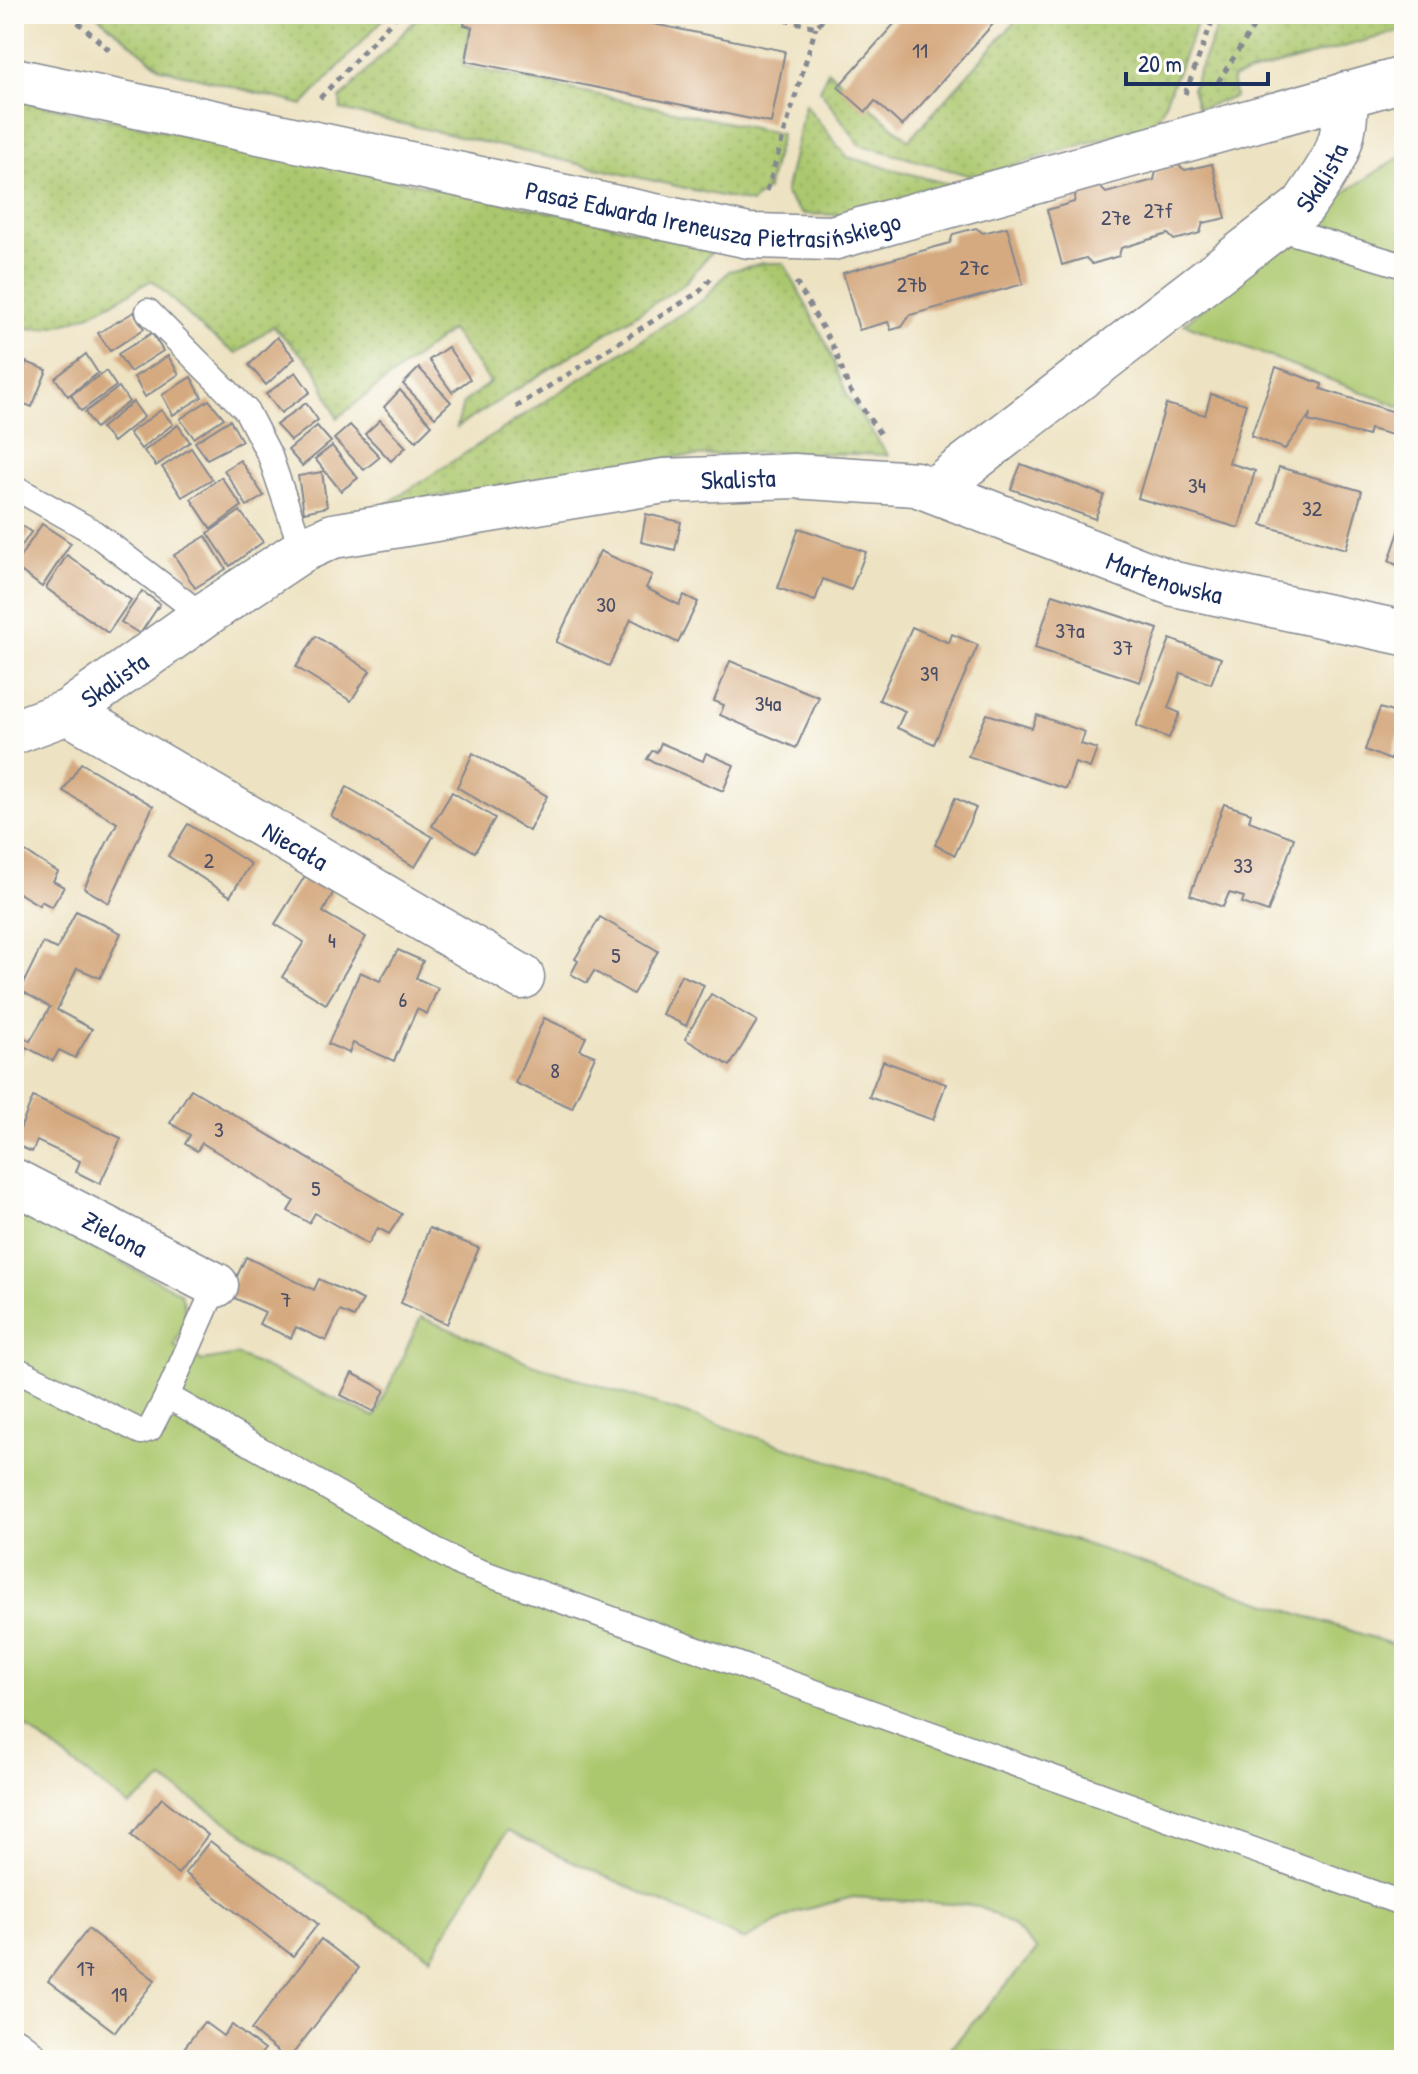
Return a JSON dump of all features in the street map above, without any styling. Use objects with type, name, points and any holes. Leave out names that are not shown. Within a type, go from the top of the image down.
[{"type":"street","name":"Pasaż Edwarda Ireneusza Pietrasińskiego","points":[[14,80],[764,236],[832,238],[1404,79]]},
{"type":"street","name":"Skalista","points":[[14,732],[68,712],[302,550],[333,536],[664,481],[794,476],[916,484],[935,489],[1303,206],[1329,166],[1346,130],[1346,94]]},
{"type":"street","name":"Martenowska","points":[[935,489],[1174,584],[1404,633]]},
{"type":"street","name":"Niecała","points":[[68,712],[522,977]]},
{"type":"street","name":"Zielona","points":[[14,1181],[216,1285]]},
{"type":"street","points":[[14,2050],[26,2060]]},
{"type":"lane","points":[[1274,227],[1404,266]]},
{"type":"lane","points":[[148,311],[246,410],[270,456],[302,550]]},
{"type":"lane","points":[[14,487],[92,531],[203,616]]},
{"type":"lane","points":[[14,1368],[141,1432],[150,1429],[216,1285]]},
{"type":"lane","points":[[167,1396],[462,1565],[1404,1904]]},
{"type":"path","points":[[284,136],[398,14]]},
{"type":"path","points":[[761,14],[816,27]]},
{"type":"path","points":[[828,14],[816,27],[757,227],[798,287],[835,350],[849,389],[874,427],[935,489]]},
{"type":"path","points":[[1189,138],[1185,90],[1215,14]]},
{"type":"path","points":[[1213,94],[1225,66],[1254,26],[1275,14]]},
{"type":"path","points":[[516,407],[699,292],[764,236]]},
{"type":"green space","points":[[95,14],[388,14],[303,105],[161,68]]},
{"type":"green space","points":[[421,14],[473,14],[463,66],[781,134],[767,190],[751,203],[341,110],[340,99]]},
{"type":"green space","points":[[1022,14],[1201,14],[1157,122],[975,177],[860,145],[820,90],[828,71],[909,140]]},
{"type":"green space","points":[[1222,14],[1404,14],[1404,30],[1232,78],[1235,97],[1198,109],[1192,88]]},
{"type":"green space","points":[[14,99],[716,247],[683,285],[457,427],[463,403],[490,382],[451,330],[337,418],[316,369],[273,326],[236,354],[205,331],[152,280],[104,307],[66,323],[48,328],[14,325]]},
{"type":"green space","points":[[805,104],[847,157],[956,186],[845,215],[802,214],[785,194]]},
{"type":"green space","points":[[1404,154],[1404,408],[1184,324],[1268,252],[1290,247],[1322,218],[1325,205]]},
{"type":"green space","points":[[764,263],[784,263],[827,345],[848,397],[888,455],[779,452],[674,457],[385,505],[704,299],[729,271]]},
{"type":"green space","points":[[14,1208],[181,1293],[187,1317],[174,1346],[203,1361],[237,1355],[375,1417],[421,1317],[532,1364],[1404,1648],[1404,2060],[940,2060],[1037,1950],[1012,1925],[979,1906],[853,1897],[796,1912],[744,1940],[507,1831],[431,1957],[163,1780],[129,1806],[14,1718]]},
{"type":"building","points":[[467,14],[605,14],[785,51],[771,123],[466,61],[472,27],[464,25]]},
{"type":"building","points":[[903,14],[1002,14],[902,126],[875,101],[866,112],[838,87]]},
{"type":"building","points":[[1212,164],[1226,218],[1203,223],[1200,233],[1174,240],[1168,234],[1121,248],[1119,256],[1092,264],[1086,258],[1062,265],[1047,210],[1074,202],[1076,193],[1086,190],[1100,187],[1106,193],[1154,180],[1156,171],[1178,165],[1185,170]]},
{"type":"building","points":[[1007,227],[1023,284],[910,315],[902,327],[891,330],[888,322],[859,330],[843,273],[950,243],[953,234],[976,228],[983,233]]},
{"type":"building","points":[[134,312],[144,329],[110,351],[98,333]]},
{"type":"building","points":[[152,333],[163,351],[130,372],[118,354]]},
{"type":"building","points":[[277,337],[295,358],[266,385],[249,365]]},
{"type":"building","points":[[448,347],[470,379],[452,392],[429,360]]},
{"type":"building","points":[[86,354],[98,373],[68,396],[55,378]]},
{"type":"building","points":[[168,356],[179,374],[145,397],[134,377]]},
{"type":"building","points":[[26,362],[47,370],[32,407],[14,400]]},
{"type":"building","points":[[1276,367],[1322,384],[1321,389],[1404,415],[1404,438],[1370,429],[1368,436],[1308,421],[1311,413],[1285,449],[1251,436]]},
{"type":"building","points":[[419,368],[451,402],[435,417],[403,384]]},
{"type":"building","points":[[106,371],[116,386],[81,411],[71,395]]},
{"type":"building","points":[[296,372],[310,392],[281,413],[266,394]]},
{"type":"building","points":[[191,377],[202,397],[173,415],[162,395]]},
{"type":"building","points":[[119,387],[129,402],[95,428],[85,412]]},
{"type":"building","points":[[400,390],[432,425],[416,441],[384,407]]},
{"type":"building","points":[[1211,394],[1246,404],[1229,463],[1255,471],[1239,528],[1138,498],[1166,404],[1205,415]]},
{"type":"building","points":[[209,400],[224,418],[194,438],[180,419]]},
{"type":"building","points":[[133,402],[144,417],[113,442],[101,428]]},
{"type":"building","points":[[306,403],[318,420],[291,441],[276,425]]},
{"type":"building","points":[[161,410],[173,424],[141,449],[129,433]]},
{"type":"building","points":[[230,420],[242,441],[207,459],[195,442]]},
{"type":"building","points":[[380,420],[406,447],[391,461],[365,434]]},
{"type":"building","points":[[178,425],[190,442],[156,466],[144,451]]},
{"type":"building","points":[[350,425],[380,457],[364,470],[334,439]]},
{"type":"building","points":[[317,426],[331,442],[302,466],[288,450]]},
{"type":"building","points":[[332,446],[358,478],[341,491],[315,459]]},
{"type":"building","points":[[191,448],[212,479],[182,497],[162,467]]},
{"type":"building","points":[[240,460],[264,496],[247,506],[224,470]]},
{"type":"building","points":[[1021,464],[1104,495],[1095,519],[1011,489]]},
{"type":"building","points":[[1279,467],[1362,491],[1346,549],[1262,525]]},
{"type":"building","points":[[322,472],[327,507],[304,512],[298,476]]},
{"type":"building","points":[[221,477],[242,506],[211,529],[191,499]]},
{"type":"building","points":[[240,511],[263,542],[230,566],[208,533]]},
{"type":"building","points":[[646,514],[681,522],[675,550],[641,542]]},
{"type":"building","points":[[1404,517],[1404,569],[1389,561]]},
{"type":"building","points":[[14,520],[31,532],[14,557]]},
{"type":"building","points":[[42,524],[71,543],[42,587],[14,566]]},
{"type":"building","points":[[799,528],[866,552],[851,590],[823,579],[815,601],[778,588]]},
{"type":"building","points":[[206,536],[226,569],[195,588],[174,555]]},
{"type":"building","points":[[600,551],[652,575],[646,588],[679,605],[684,595],[698,602],[678,643],[631,619],[609,666],[556,642]]},
{"type":"building","points":[[67,555],[131,600],[108,633],[46,588]]},
{"type":"building","points":[[142,591],[160,604],[140,634],[121,622]]},
{"type":"building","points":[[1053,594],[1158,629],[1140,682],[1035,648]]},
{"type":"building","points":[[912,627],[949,643],[952,634],[978,645],[934,744],[897,728],[905,711],[879,700]]},
{"type":"building","points":[[316,636],[370,671],[351,701],[296,667]]},
{"type":"building","points":[[1170,639],[1221,658],[1211,684],[1181,673],[1168,708],[1180,713],[1169,738],[1136,726]]},
{"type":"building","points":[[730,661],[819,697],[796,748],[720,715],[724,705],[714,701]]},
{"type":"building","points":[[1380,708],[1404,716],[1390,760],[1365,750]]},
{"type":"building","points":[[987,714],[1032,728],[1037,715],[1085,732],[1081,744],[1097,749],[1090,768],[1075,763],[1066,789],[968,756]]},
{"type":"building","points":[[661,743],[703,761],[706,753],[734,765],[723,791],[647,759],[652,751],[657,752]]},
{"type":"building","points":[[473,753],[547,796],[529,831],[457,787]]},
{"type":"building","points":[[81,763],[153,806],[109,903],[84,888],[117,823],[63,791]]},
{"type":"building","points":[[347,787],[433,837],[415,867],[331,816]]},
{"type":"building","points":[[452,792],[495,818],[475,852],[432,826]]},
{"type":"building","points":[[955,798],[976,808],[955,855],[935,845]]},
{"type":"building","points":[[1224,804],[1251,813],[1249,821],[1294,838],[1268,912],[1242,903],[1244,897],[1229,893],[1223,907],[1190,895]]},
{"type":"building","points":[[188,824],[251,864],[230,896],[168,856]]},
{"type":"building","points":[[14,845],[58,872],[53,881],[64,887],[52,907],[41,901],[39,905],[14,890]]},
{"type":"building","points":[[305,876],[333,893],[323,912],[366,937],[326,1004],[282,977],[304,942],[275,924]]},
{"type":"building","points":[[76,911],[121,933],[100,978],[77,968],[57,1010],[92,1029],[75,1058],[59,1050],[53,1061],[26,1047],[19,1059],[14,1057],[14,1031],[30,1041],[50,1007],[20,990],[43,943],[57,949]]},
{"type":"building","points":[[600,917],[658,951],[633,994],[594,971],[587,983],[571,974],[578,961],[575,959]]},
{"type":"building","points":[[398,950],[423,961],[416,978],[438,988],[427,1014],[417,1009],[394,1061],[353,1043],[349,1053],[328,1044],[360,972],[380,981]]},
{"type":"building","points":[[681,975],[704,985],[686,1026],[662,1014]]},
{"type":"building","points":[[711,994],[757,1021],[730,1066],[685,1039]]},
{"type":"building","points":[[544,1018],[586,1037],[580,1050],[595,1056],[572,1108],[515,1083]]},
{"type":"building","points":[[883,1061],[946,1084],[933,1120],[869,1097]]},
{"type":"building","points":[[191,1089],[402,1214],[389,1234],[378,1228],[368,1244],[315,1213],[309,1223],[288,1211],[294,1201],[252,1173],[202,1143],[197,1151],[185,1144],[190,1135],[170,1123]]},
{"type":"building","points":[[33,1097],[121,1138],[100,1184],[76,1172],[80,1161],[37,1141],[32,1152],[14,1144]]},
{"type":"building","points":[[429,1228],[479,1248],[447,1324],[401,1303]]},
{"type":"building","points":[[246,1257],[314,1290],[319,1279],[363,1300],[354,1317],[340,1311],[326,1341],[296,1327],[291,1338],[259,1324],[265,1312],[228,1295]]},
{"type":"building","points":[[352,1373],[385,1390],[374,1412],[341,1395]]},
{"type":"building","points":[[162,1798],[208,1835],[178,1874],[131,1835]]},
{"type":"building","points":[[210,1841],[318,1924],[293,1956],[185,1873]]},
{"type":"building","points":[[88,1929],[155,1980],[115,2032],[48,1981]]},
{"type":"building","points":[[321,1939],[359,1968],[288,2060],[251,2030]]},
{"type":"building","points":[[204,2022],[223,2036],[232,2025],[264,2050],[256,2060],[175,2060]]}]
